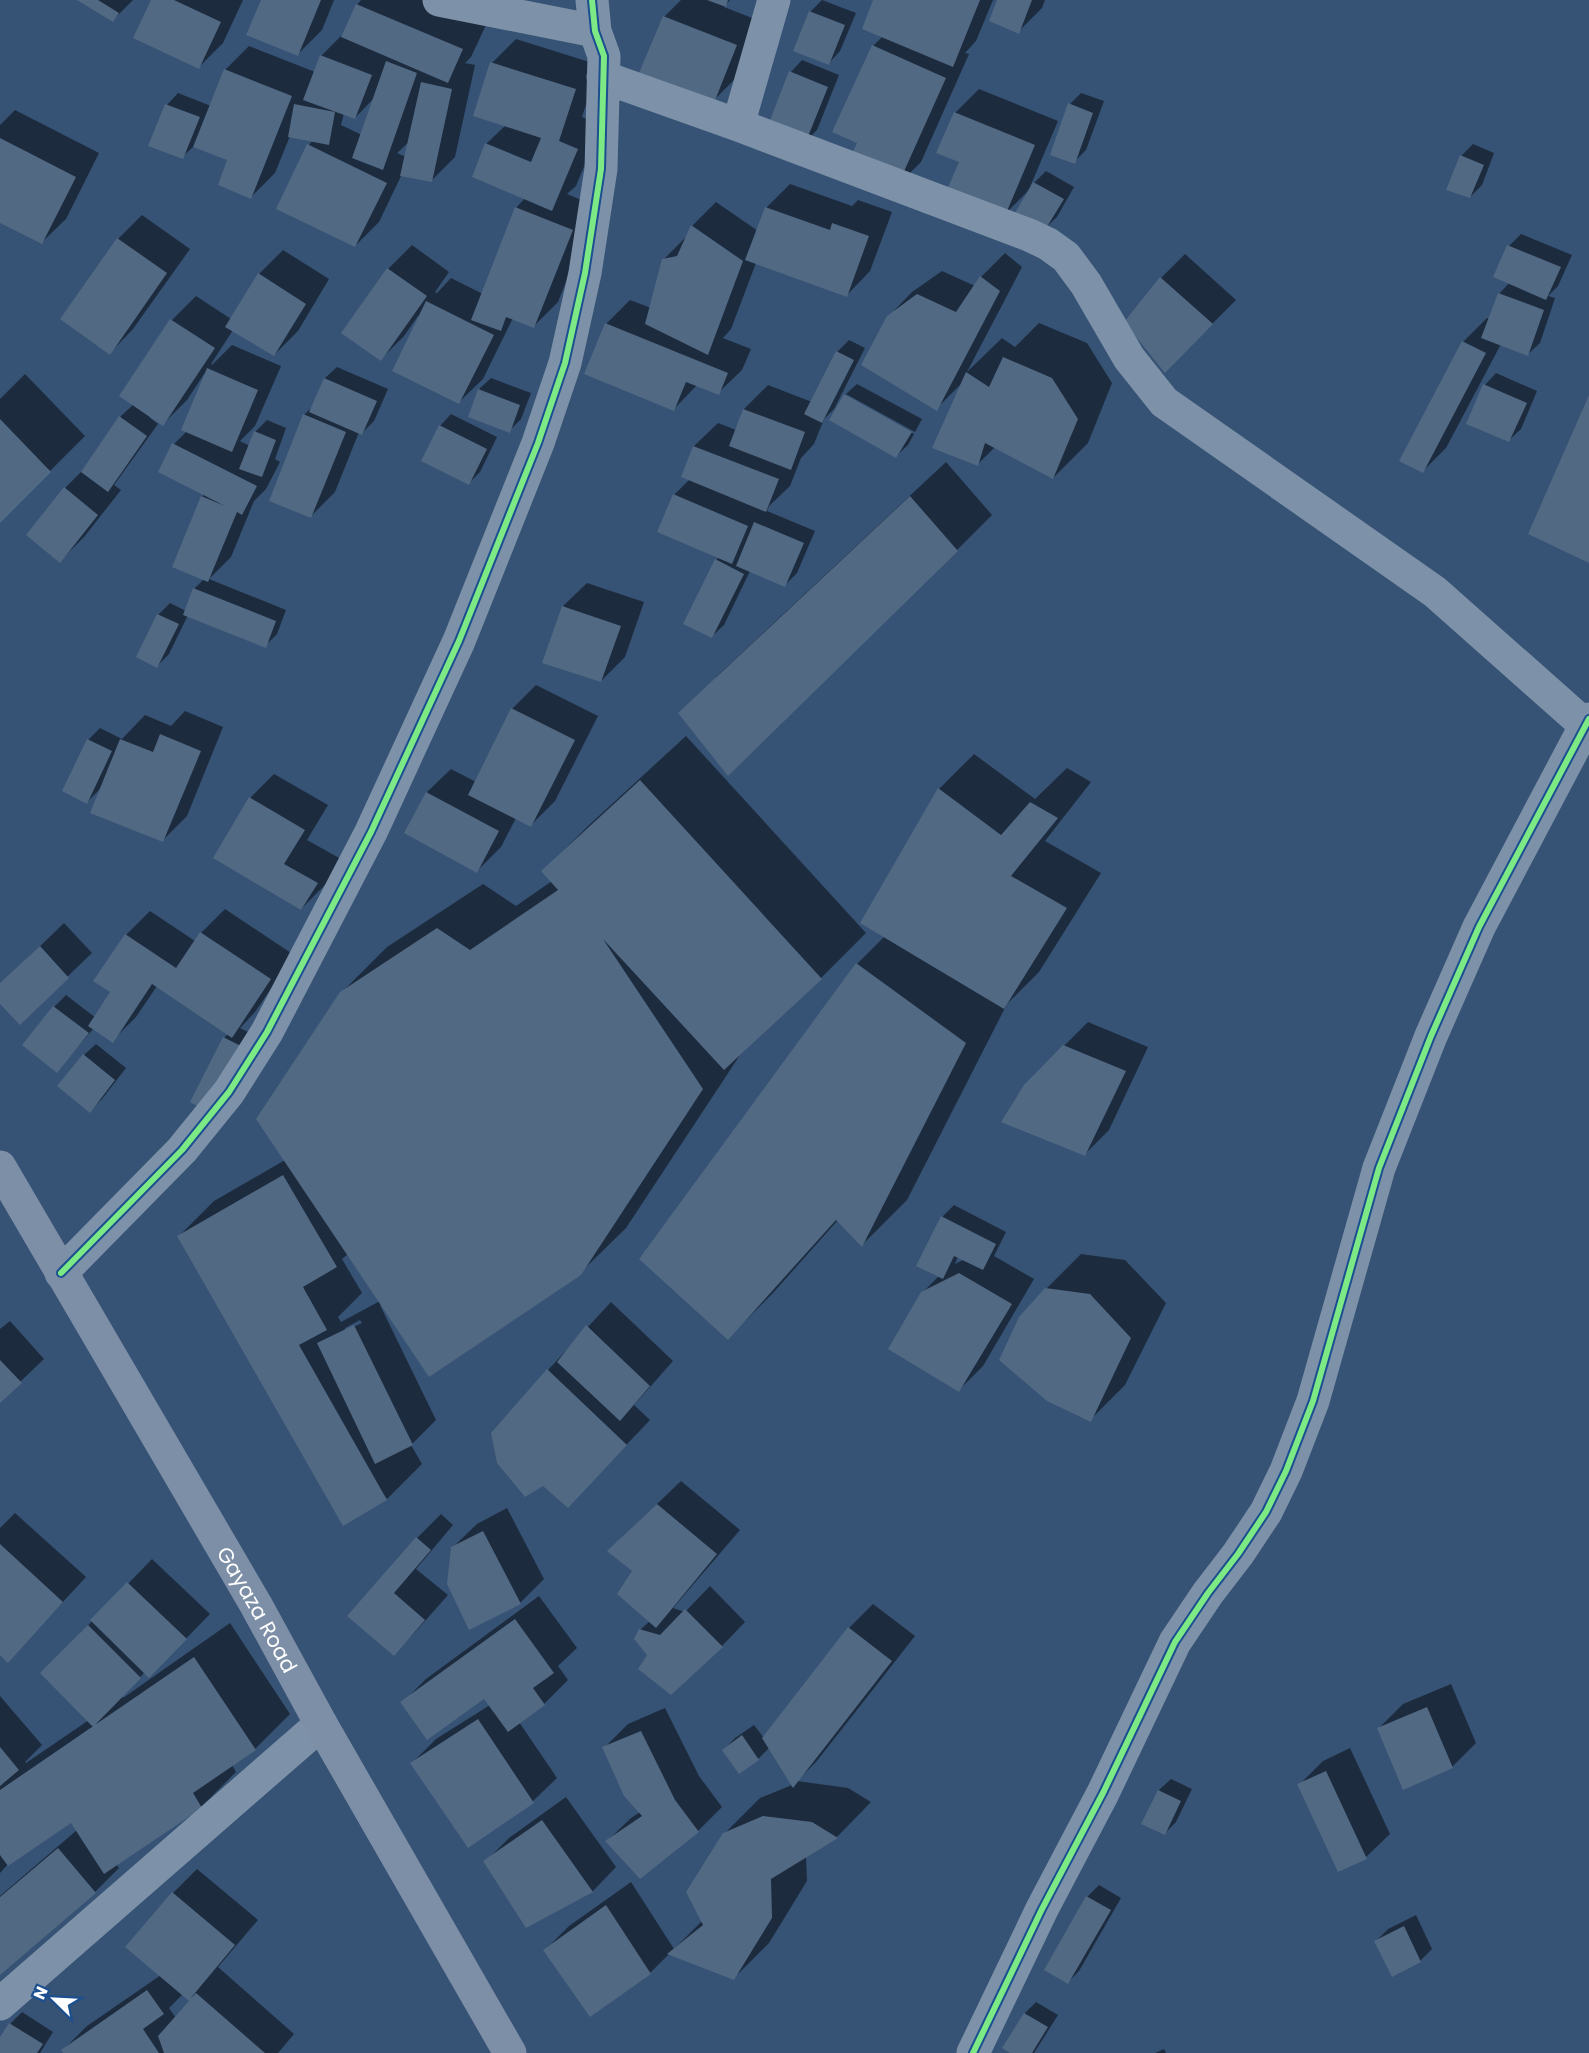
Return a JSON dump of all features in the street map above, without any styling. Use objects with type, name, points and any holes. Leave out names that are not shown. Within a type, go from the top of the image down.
[{"type":"main road","name":"Gayaza Road","points":[[0,1167],[256,1605],[321,1724],[510,2053]]},
{"type":"street","points":[[61,1273],[182,1150],[229,1092],[267,1032],[371,832],[459,641],[538,443],[565,363],[585,273],[601,169],[604,56],[593,16],[439,0]]},
{"type":"street","points":[[738,124],[774,0]]},
{"type":"street","points":[[603,77],[738,124],[1048,244],[1066,257],[1086,284],[1129,358],[1164,402],[1436,592],[1587,722],[1479,927],[1431,1036],[1379,1168],[1313,1401],[1281,1481],[1266,1512],[1175,1642],[1103,1793],[1042,1910],[973,2053]]},
{"type":"street","points":[[0,2004],[321,1724]]},
{"type":"building","points":[[77,0],[98,0],[119,13],[113,22]]},
{"type":"building","points":[[151,0],[174,0],[221,22],[199,69],[133,38]]},
{"type":"building","points":[[261,0],[321,0],[298,56],[246,35]]},
{"type":"building","points":[[707,0],[728,0],[726,7]]},
{"type":"building","points":[[873,0],[980,0],[953,67],[862,29]]},
{"type":"building","points":[[997,0],[1032,0],[1019,34],[989,21]]},
{"type":"building","points":[[356,4],[463,49],[448,83],[341,37]]},
{"type":"building","points":[[809,11],[845,25],[829,65],[793,51]]},
{"type":"building","points":[[663,16],[737,45],[714,103],[639,73]]},
{"type":"building","points":[[872,45],[946,78],[897,187],[847,164],[857,143],[832,132]]},
{"type":"building","points":[[320,55],[372,75],[355,119],[303,100]]},
{"type":"building","points":[[386,61],[417,73],[383,170],[352,158]]},
{"type":"building","points":[[490,62],[576,89],[559,141],[578,149],[552,211],[472,177],[485,143],[531,162],[541,138],[473,116]]},
{"type":"building","points":[[224,69],[292,96],[251,199],[218,185],[227,160],[193,147]]},
{"type":"building","points":[[789,71],[828,87],[805,144],[767,128]]},
{"type":"building","points":[[421,82],[452,89],[432,182],[400,176]]},
{"type":"building","points":[[1068,103],[1093,113],[1075,164],[1050,155]]},
{"type":"building","points":[[165,104],[200,117],[183,159],[148,146]]},
{"type":"building","points":[[294,104],[335,112],[329,145],[288,137]]},
{"type":"building","points":[[954,112],[1035,145],[1005,216],[946,192],[959,162],[936,153]]},
{"type":"building","points":[[0,138],[76,177],[42,244],[0,223]]},
{"type":"building","points":[[307,144],[387,183],[355,247],[276,209]]},
{"type":"building","points":[[1460,155],[1484,165],[1470,198],[1446,190]]},
{"type":"building","points":[[1033,182],[1064,199],[1045,230],[1015,213]]},
{"type":"building","points":[[515,207],[573,230],[534,328],[506,317],[501,331],[471,320]]},
{"type":"building","points":[[765,207],[830,230],[832,223],[869,236],[847,297],[745,260]]},
{"type":"building","points":[[691,225],[743,261],[708,355],[645,324],[662,259],[677,256]]},
{"type":"building","points":[[117,238],[167,273],[110,355],[60,319]]},
{"type":"building","points":[[1507,245],[1561,267],[1546,300],[1493,277]]},
{"type":"building","points":[[387,268],[427,296],[381,361],[341,333]]},
{"type":"building","points":[[258,273],[306,304],[274,356],[225,327]]},
{"type":"building","points":[[980,276],[1000,291],[937,411],[861,365],[887,316],[917,294],[956,312]]},
{"type":"building","points":[[1160,277],[1213,324],[1165,373],[1124,322]]},
{"type":"building","points":[[1498,293],[1544,310],[1528,356],[1481,338]]},
{"type":"building","points":[[426,301],[494,335],[459,404],[392,371]]},
{"type":"building","points":[[170,319],[215,348],[163,426],[119,396]]},
{"type":"building","points":[[605,323],[728,373],[719,395],[686,382],[674,411],[584,374]]},
{"type":"building","points":[[1462,341],[1486,353],[1423,473],[1399,461]]},
{"type":"building","points":[[836,351],[854,360],[822,423],[804,414]]},
{"type":"building","points":[[1003,357],[1052,378],[1078,419],[1053,479],[985,443],[978,466],[932,448],[966,372],[989,387]]},
{"type":"building","points":[[207,368],[258,390],[232,452],[181,430]]},
{"type":"building","points":[[324,378],[377,401],[362,435],[309,412]]},
{"type":"building","points":[[1483,384],[1527,403],[1509,442],[1466,424]]},
{"type":"building","points":[[478,389],[520,405],[510,433],[468,417]]},
{"type":"building","points":[[844,394],[912,432],[896,458],[829,420]]},
{"type":"building","points":[[1589,395],[1589,563],[1528,534]]},
{"type":"building","points":[[743,409],[805,432],[791,470],[729,446]]},
{"type":"building","points":[[303,414],[346,432],[311,518],[269,501]]},
{"type":"building","points":[[119,416],[147,436],[108,492],[81,472]]},
{"type":"building","points":[[0,419],[51,472],[0,523]]},
{"type":"building","points":[[439,425],[487,449],[469,485],[421,461]]},
{"type":"building","points":[[254,431],[276,440],[262,477],[239,469]]},
{"type":"building","points":[[172,443],[257,486],[242,515],[237,512],[208,582],[172,567],[201,496],[225,506],[158,472]]},
{"type":"building","points":[[693,446],[779,479],[766,512],[681,477]]},
{"type":"building","points":[[64,487],[98,515],[60,563],[26,535]]},
{"type":"building","points":[[673,494],[748,526],[732,564],[657,532]]},
{"type":"building","points":[[910,496],[958,551],[728,776],[678,713]]},
{"type":"building","points":[[754,522],[804,543],[785,587],[736,566]]},
{"type":"building","points":[[715,559],[744,574],[712,638],[683,624]]},
{"type":"building","points":[[193,588],[276,621],[266,648],[183,615]]},
{"type":"building","points":[[562,606],[621,626],[601,682],[542,663]]},
{"type":"building","points":[[157,614],[179,624],[157,668],[136,657]]},
{"type":"building","points":[[511,708],[575,740],[531,827],[468,795]]},
{"type":"building","points":[[160,734],[201,751],[163,842],[90,813],[120,739],[153,752]]},
{"type":"building","points":[[87,739],[112,751],[87,804],[62,791]]},
{"type":"building","points":[[640,780],[822,979],[724,1070],[603,939],[703,1089],[581,1275],[429,1377],[256,1119],[340,992],[437,928],[470,950],[558,890],[541,871]]},
{"type":"building","points":[[938,788],[1001,835],[1030,802],[1058,818],[1011,876],[1067,908],[1004,1009],[860,923]]},
{"type":"building","points":[[426,792],[499,831],[477,873],[404,833]]},
{"type":"building","points":[[249,797],[305,830],[284,864],[318,883],[301,910],[213,858]]},
{"type":"building","points":[[200,932],[271,979],[232,1038],[152,984],[113,1043],[88,1026],[110,992],[93,981],[125,934],[176,968]]},
{"type":"building","points":[[40,946],[69,978],[20,1025],[0,1004],[0,983]]},
{"type":"building","points":[[856,963],[966,1043],[862,1247],[836,1220],[728,1340],[639,1259]]},
{"type":"building","points":[[53,1006],[89,1033],[57,1073],[22,1045]]},
{"type":"building","points":[[223,1037],[243,1047],[210,1113],[190,1102]]},
{"type":"building","points":[[1063,1045],[1126,1071],[1085,1156],[1001,1122],[1024,1085]]},
{"type":"building","points":[[83,1054],[115,1080],[90,1113],[57,1086]]},
{"type":"building","points":[[283,1175],[337,1267],[303,1287],[327,1330],[299,1345],[387,1500],[343,1526],[177,1236]]},
{"type":"building","points":[[941,1216],[996,1244],[983,1270],[954,1256],[943,1279],[916,1266]]},
{"type":"building","points":[[959,1273],[1012,1304],[959,1392],[888,1349],[921,1292]]},
{"type":"building","points":[[1045,1288],[1090,1294],[1131,1338],[1091,1422],[1047,1401],[999,1360],[1019,1317]]},
{"type":"building","points":[[354,1325],[413,1445],[375,1464],[317,1343]]},
{"type":"building","points":[[586,1325],[650,1386],[620,1421],[557,1362]]},
{"type":"building","points":[[0,1360],[22,1383],[0,1403]]},
{"type":"building","points":[[547,1369],[627,1445],[568,1508],[543,1486],[525,1497],[497,1463],[491,1433]]},
{"type":"building","points":[[657,1504],[717,1554],[656,1628],[617,1594],[632,1571],[607,1551]]},
{"type":"building","points":[[483,1531],[521,1604],[469,1630],[447,1584],[451,1547]]},
{"type":"building","points":[[416,1537],[431,1550],[394,1593],[425,1620],[394,1656],[347,1616]]},
{"type":"building","points":[[0,1544],[63,1602],[8,1663],[0,1655]]},
{"type":"building","points":[[127,1582],[187,1639],[149,1678],[90,1620]]},
{"type":"building","points":[[685,1609],[723,1647],[671,1695],[638,1669],[647,1655],[634,1639],[639,1629],[660,1635]]},
{"type":"building","points":[[515,1619],[554,1673],[533,1688],[545,1705],[508,1732],[484,1699],[427,1740],[400,1702]]},
{"type":"building","points":[[88,1625],[141,1678],[93,1727],[40,1673]]},
{"type":"building","points":[[848,1627],[892,1661],[793,1788],[762,1738]]},
{"type":"building","points":[[194,1657],[256,1750],[193,1793],[202,1808],[104,1874],[71,1823],[8,1866],[0,1855],[0,1790]]},
{"type":"building","points":[[1427,1707],[1453,1768],[1403,1790],[1377,1728]]},
{"type":"building","points":[[478,1719],[534,1803],[468,1848],[410,1763]]},
{"type":"building","points":[[641,1731],[675,1800],[699,1832],[640,1879],[605,1841],[642,1816],[624,1796],[602,1747]]},
{"type":"building","points":[[742,1735],[759,1760],[739,1774],[722,1750]]},
{"type":"building","points":[[0,1747],[19,1770],[0,1786]]},
{"type":"building","points":[[1326,1771],[1367,1859],[1338,1872],[1297,1784]]},
{"type":"building","points":[[1158,1790],[1181,1801],[1165,1835],[1141,1824]]},
{"type":"building","points":[[763,1816],[812,1822],[838,1838],[771,1879],[772,1918],[734,1980],[667,1954],[703,1925],[686,1892],[723,1833]]},
{"type":"building","points":[[542,1820],[593,1892],[526,1928],[483,1861]]},
{"type":"building","points":[[58,1848],[96,1893],[0,1975],[0,1897]]},
{"type":"building","points":[[172,1892],[235,1945],[190,1999],[196,1993],[265,2053],[164,2053],[158,2036],[189,2001],[125,1947]]},
{"type":"building","points":[[1086,1896],[1111,1910],[1068,1984],[1044,1970]]},
{"type":"building","points":[[606,1905],[651,1974],[590,2017],[543,1950]]},
{"type":"building","points":[[1404,1926],[1421,1962],[1392,1977],[1374,1941]]},
{"type":"building","points":[[147,1990],[164,2014],[143,2029],[159,2053],[63,2053],[61,2050]]},
{"type":"building","points":[[1024,2013],[1048,2027],[1032,2053],[1010,2053],[1002,2048]]},
{"type":"building","points":[[9,2023],[43,2044],[37,2053],[0,2053],[0,2037]]},
{"type":"cycle path","points":[[61,1273],[182,1150],[229,1092],[267,1032],[371,832],[459,641],[538,443],[565,363],[585,273],[601,169],[604,56],[595,31],[592,0]]},
{"type":"cycle path","points":[[973,2053],[1042,1909],[1103,1793],[1175,1642],[1266,1512],[1286,1471],[1313,1401],[1379,1168],[1431,1036],[1479,927],[1589,719]]}]
